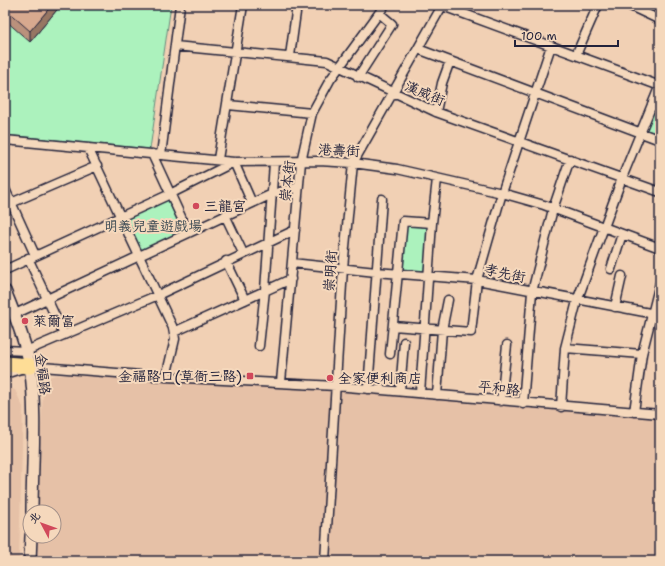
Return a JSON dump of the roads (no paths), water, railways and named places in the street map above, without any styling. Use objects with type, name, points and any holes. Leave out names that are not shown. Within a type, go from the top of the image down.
[{"type":"highway","points":[[5,356],[28,359]]},
{"type":"highway","points":[[5,364],[28,359]]},
{"type":"street","points":[[161,154],[180,5]]},
{"type":"street","points":[[218,159],[228,106],[243,5]]},
{"type":"street","points":[[290,56],[297,5]]},
{"type":"street","points":[[441,5],[660,85],[622,178],[578,301],[565,348],[561,407]]},
{"type":"street","name":"崇明街","points":[[325,561],[343,268],[354,163],[441,5]]},
{"type":"street","points":[[576,55],[598,5]]},
{"type":"street","points":[[628,5],[660,20]]},
{"type":"street","points":[[358,77],[392,24],[381,7]]},
{"type":"street","name":"崇本街","points":[[281,382],[298,187],[301,162],[312,113],[330,80],[381,7]]},
{"type":"street","name":"漢威街","points":[[175,46],[235,53],[290,56],[326,61],[340,66],[358,77],[393,94],[436,112],[660,192]]},
{"type":"street","points":[[393,326],[471,332],[477,280],[502,193],[552,46]]},
{"type":"street","points":[[418,49],[660,140]]},
{"type":"street","points":[[436,112],[442,83],[450,62]]},
{"type":"street","points":[[652,104],[660,108]]},
{"type":"street","points":[[228,106],[312,113]]},
{"type":"street","name":"港壽街","points":[[5,140],[218,159],[234,162],[354,163],[396,169],[502,193],[554,209],[660,248]]},
{"type":"street","points":[[88,148],[174,332],[174,339],[166,377]]},
{"type":"street","points":[[152,154],[188,232]]},
{"type":"street","points":[[523,404],[532,292],[554,209],[570,159]]},
{"type":"street","points":[[5,270],[171,194],[234,162],[252,203]]},
{"type":"street","points":[[259,346],[265,290],[274,163]]},
{"type":"street","points":[[11,203],[97,166]]},
{"type":"street","points":[[420,393],[427,276],[437,179]]},
{"type":"street","points":[[14,314],[225,215],[272,194],[298,187]]},
{"type":"street","points":[[5,189],[46,299],[64,334]]},
{"type":"street","points":[[368,388],[382,199]]},
{"type":"street","points":[[225,215],[243,253]]},
{"type":"street","points":[[390,354],[403,221],[432,223]]},
{"type":"street","points":[[5,374],[64,334],[158,295],[243,253],[295,230]]},
{"type":"street","points":[[610,270],[622,234]]},
{"type":"street","points":[[226,262],[246,300]]},
{"type":"street","name":"孝先街","points":[[292,263],[376,272],[477,280],[660,316]]},
{"type":"street","points":[[615,307],[622,276]]},
{"type":"street","points":[[174,332],[291,279]]},
{"type":"street","points":[[634,412],[642,354],[660,283]]},
{"type":"street","name":"金福路","points":[[5,291],[28,359],[33,423],[32,504]]},
{"type":"street","points":[[437,395],[442,330],[448,300]]},
{"type":"street","points":[[400,391],[404,342]]},
{"type":"street","points":[[501,401],[507,345]]},
{"type":"street","points":[[565,348],[642,354]]},
{"type":"street","name":"平和路","points":[[5,350],[28,359],[166,377],[281,382],[368,388],[523,404],[660,414]]},
{"type":"street","points":[[30,561],[31,544]]},
{"type":"place","name":"三龍宮","points":[[196,206]]},
{"type":"place","name":"萊爾富","points":[[25,321]]},
{"type":"place","name":"金福路口(草衙三路)","points":[[250,376]]},
{"type":"place","name":"全家便利商店","points":[[330,378]]},
{"type":"park label","name":"明義兒童遊戲場","points":[[153,226]]}]
